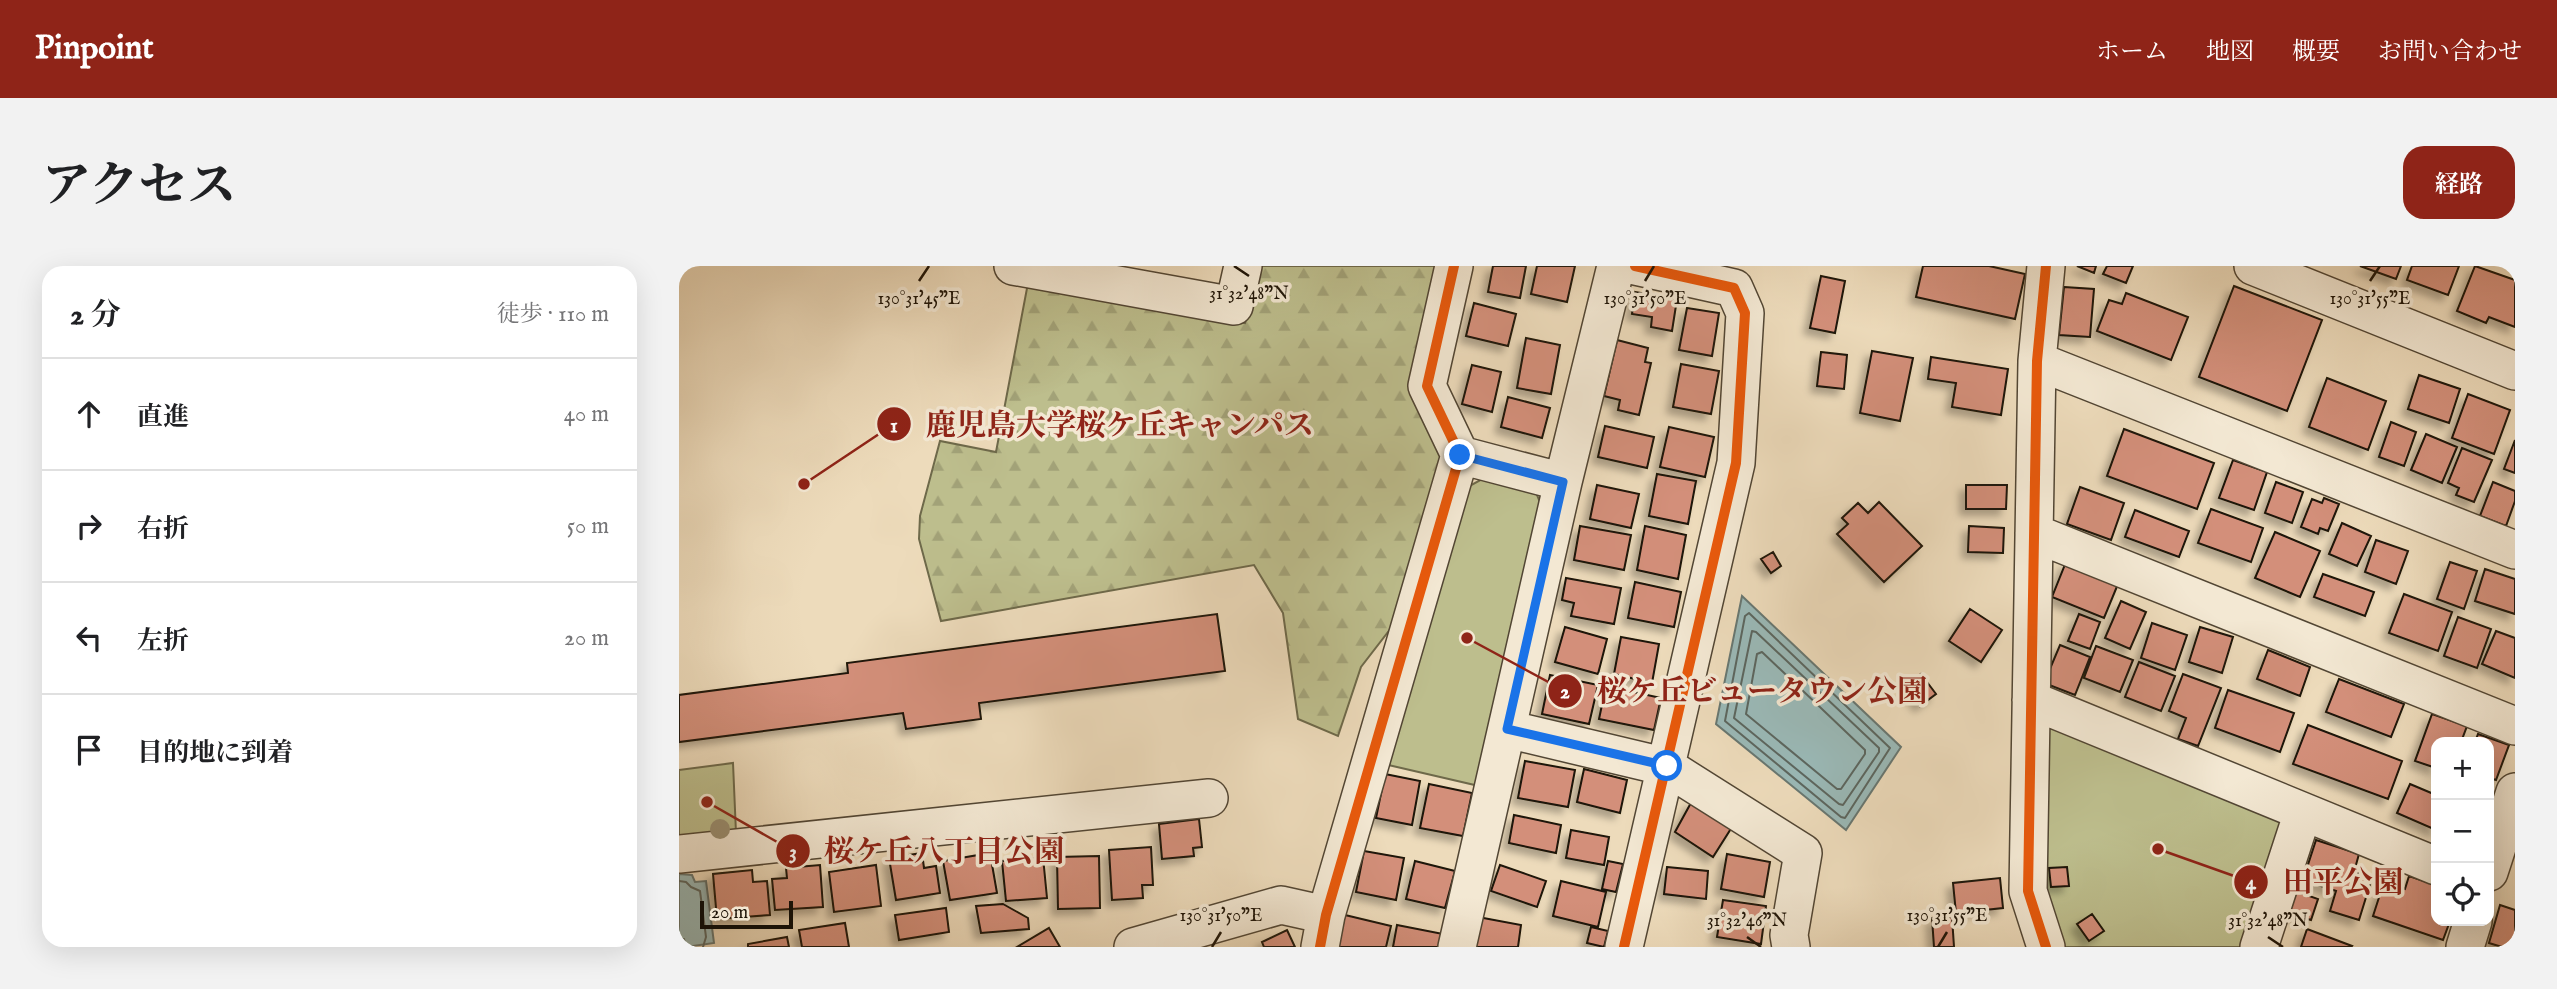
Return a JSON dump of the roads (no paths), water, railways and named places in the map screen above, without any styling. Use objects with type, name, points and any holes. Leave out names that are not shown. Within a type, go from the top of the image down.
[{"type":"street","points":[[1013,266],[1234,306],[1243,266]]},
{"type":"street","points":[[1133,947],[1280,905],[1323,931],[1460,455],[1427,386],[1454,266]]},
{"type":"street","points":[[1457,947],[1563,482],[1616,266]]},
{"type":"street","points":[[1624,947],[1736,464],[1745,313],[1734,288],[1635,266]]},
{"type":"street","points":[[2046,266],[2037,360],[2028,891],[2046,947]]},
{"type":"street","points":[[2253,266],[2515,371]]},
{"type":"street","points":[[2037,360],[2515,550]]},
{"type":"street","points":[[1460,455],[1563,482]]},
{"type":"street","points":[[2034,533],[2515,726]]},
{"type":"street","points":[[2031,700],[2431,864]]},
{"type":"street","points":[[1507,729],[1667,766],[1803,853],[1789,935],[1791,947]]},
{"type":"street","points":[[2492,863],[2515,792]]},
{"type":"street","points":[[679,854],[1209,798]]},
{"type":"street","points":[[2259,947],[2303,812]]},
{"type":"street","points":[[2465,947],[2471,926]]},
{"type":"water","points":[[1742,596],[1901,747],[1846,830],[1716,724]]},
{"type":"water","points":[[679,874],[692,875],[695,882],[706,881],[714,943],[686,947],[684,939],[679,939]]},
{"type":"place","name":"鹿児島大学桜ケ丘キャンパス","points":[[804,484]]},
{"type":"place","name":"桜ケ丘ビュータウン公園","points":[[1467,638]]},
{"type":"place","name":"桜ケ丘八丁目公園","points":[[707,802]]},
{"type":"place","name":"田平公園","points":[[2158,849]]}]
